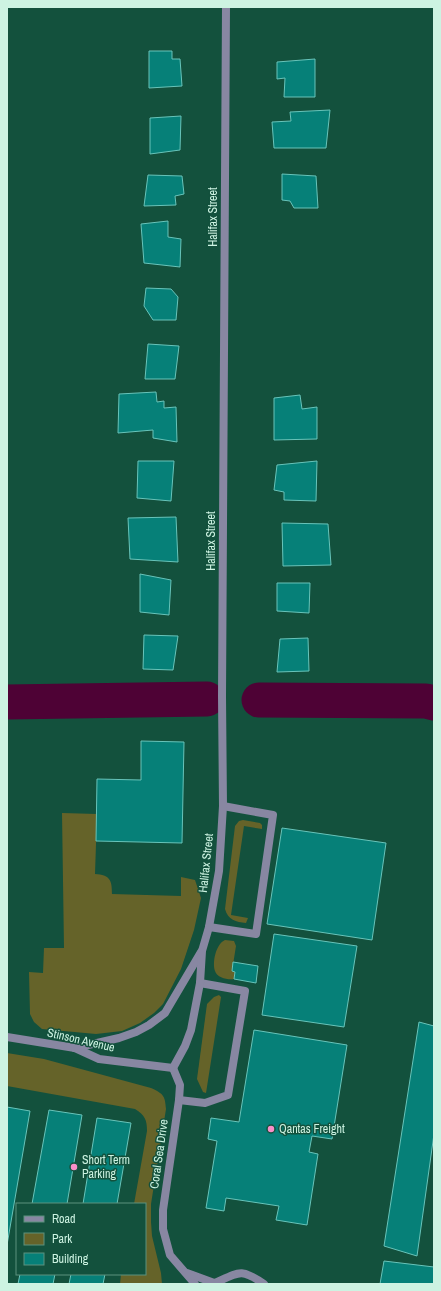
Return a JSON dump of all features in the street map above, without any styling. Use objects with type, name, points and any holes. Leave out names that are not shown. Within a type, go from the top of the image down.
[{"type":"street","name":"Halifax Street","points":[[173,1068],[185,1046],[191,1030],[200,983],[202,951],[209,927],[219,871],[223,806],[222,688],[226,7]]},
{"type":"street","points":[[209,927],[256,934],[273,815],[223,806]]},
{"type":"street","points":[[75,1048],[119,1038],[136,1032],[165,1013],[202,951]]},
{"type":"street","points":[[179,1100],[205,1103],[228,1095],[245,990],[200,983]]},
{"type":"street","name":"Stinson Avenue","points":[[7,1037],[75,1048],[99,1059],[173,1068]]},
{"type":"street","name":"Coral Sea Drive","points":[[173,1068],[180,1085],[163,1210],[163,1229],[170,1255],[194,1284]]},
{"type":"street","points":[[186,1273],[216,1283],[238,1272],[251,1275],[264,1284]]},
{"type":"green space","points":[[62,813],[97,814],[95,874],[107,877],[109,879],[111,882],[112,894],[181,896],[181,877],[195,880],[201,898],[194,930],[181,969],[163,1004],[154,1013],[140,1023],[122,1031],[96,1034],[42,1029],[34,1022],[30,1014],[29,972],[43,973],[44,948],[64,948]]},
{"type":"green space","points":[[243,820],[260,823],[262,825],[262,829],[244,826],[231,915],[248,918],[246,923],[230,918],[225,909],[235,826],[239,821]]},
{"type":"green space","points":[[225,940],[234,941],[236,946],[232,971],[235,972],[234,979],[220,977],[216,973],[214,967],[217,949]]},
{"type":"green space","points":[[219,995],[221,997],[206,1093],[203,1092],[197,1079],[207,1004],[214,997]]},
{"type":"green space","points":[[7,1053],[44,1059],[151,1088],[163,1096],[166,1109],[151,1204],[152,1236],[161,1273],[162,1284],[120,1284],[121,1275],[146,1275],[146,1203],[134,1203],[147,1131],[146,1121],[141,1113],[135,1109],[7,1086]]},
{"type":"building","points":[[149,51],[172,51],[172,59],[180,59],[182,86],[149,88]]},
{"type":"building","points":[[315,59],[315,97],[284,97],[285,78],[277,79],[277,62]]},
{"type":"building","points":[[330,110],[326,148],[274,148],[272,122],[291,121],[290,112]]},
{"type":"building","points":[[181,116],[180,150],[150,154],[150,118]]},
{"type":"building","points":[[282,174],[316,176],[318,208],[294,208],[290,201],[282,200]]},
{"type":"building","points":[[148,175],[182,176],[184,194],[175,196],[176,205],[144,206]]},
{"type":"building","points":[[168,221],[168,237],[181,239],[180,267],[144,263],[141,224]]},
{"type":"building","points":[[146,288],[171,289],[178,297],[176,320],[153,320],[144,306]]},
{"type":"building","points":[[148,344],[179,346],[175,379],[145,379]]},
{"type":"building","points":[[156,392],[157,402],[164,401],[164,408],[176,407],[177,442],[153,438],[153,430],[118,433],[119,394]]},
{"type":"building","points":[[300,395],[302,409],[317,407],[317,439],[274,440],[274,398]]},
{"type":"building","points":[[138,461],[174,461],[171,501],[137,498]]},
{"type":"building","points":[[317,461],[316,501],[284,500],[284,492],[274,490],[277,465]]},
{"type":"building","points":[[176,517],[178,562],[130,559],[128,518]]},
{"type":"building","points":[[282,523],[328,524],[331,565],[283,566]]},
{"type":"building","points":[[140,574],[171,580],[169,615],[140,612]]},
{"type":"building","points":[[277,583],[310,583],[309,613],[277,611]]},
{"type":"building","points":[[144,635],[178,636],[173,670],[143,669]]},
{"type":"building","points":[[308,638],[309,671],[277,672],[280,639]]},
{"type":"building","points":[[141,741],[184,742],[182,843],[96,841],[97,779],[141,780]]},
{"type":"building","points":[[282,828],[386,843],[372,940],[267,924]]},
{"type":"building","points":[[274,934],[357,946],[344,1027],[262,1015]]},
{"type":"building","points":[[233,962],[258,966],[256,983],[234,979],[235,972],[232,971]]},
{"type":"building","points":[[419,1022],[434,1026],[434,1134],[417,1256],[384,1246]]},
{"type":"building","name":"Qantas Freight","points":[[254,1030],[347,1045],[332,1139],[312,1136],[309,1152],[318,1154],[307,1225],[276,1220],[279,1206],[226,1198],[224,1211],[206,1208],[217,1141],[208,1139],[211,1118],[239,1122]]},
{"type":"building","points":[[7,1107],[30,1111],[7,1245]]},
{"type":"building","points":[[49,1110],[82,1115],[67,1203],[32,1203]]},
{"type":"building","points":[[97,1118],[131,1123],[117,1203],[83,1203]]},
{"type":"building","points":[[384,1261],[434,1267],[434,1284],[380,1284]]},
{"type":"building","points":[[20,1275],[55,1275],[53,1284],[18,1284]]},
{"type":"building","points":[[71,1275],[105,1275],[103,1284],[69,1284]]},
{"type":"waterway","points":[[7,702],[207,699]]},
{"type":"waterway","points":[[259,700],[426,701],[434,703]]},
{"type":"place","name":"Qantas Freight","points":[[271,1129]]},
{"type":"place","name":"Short Term Parking","points":[[74,1167]]}]
